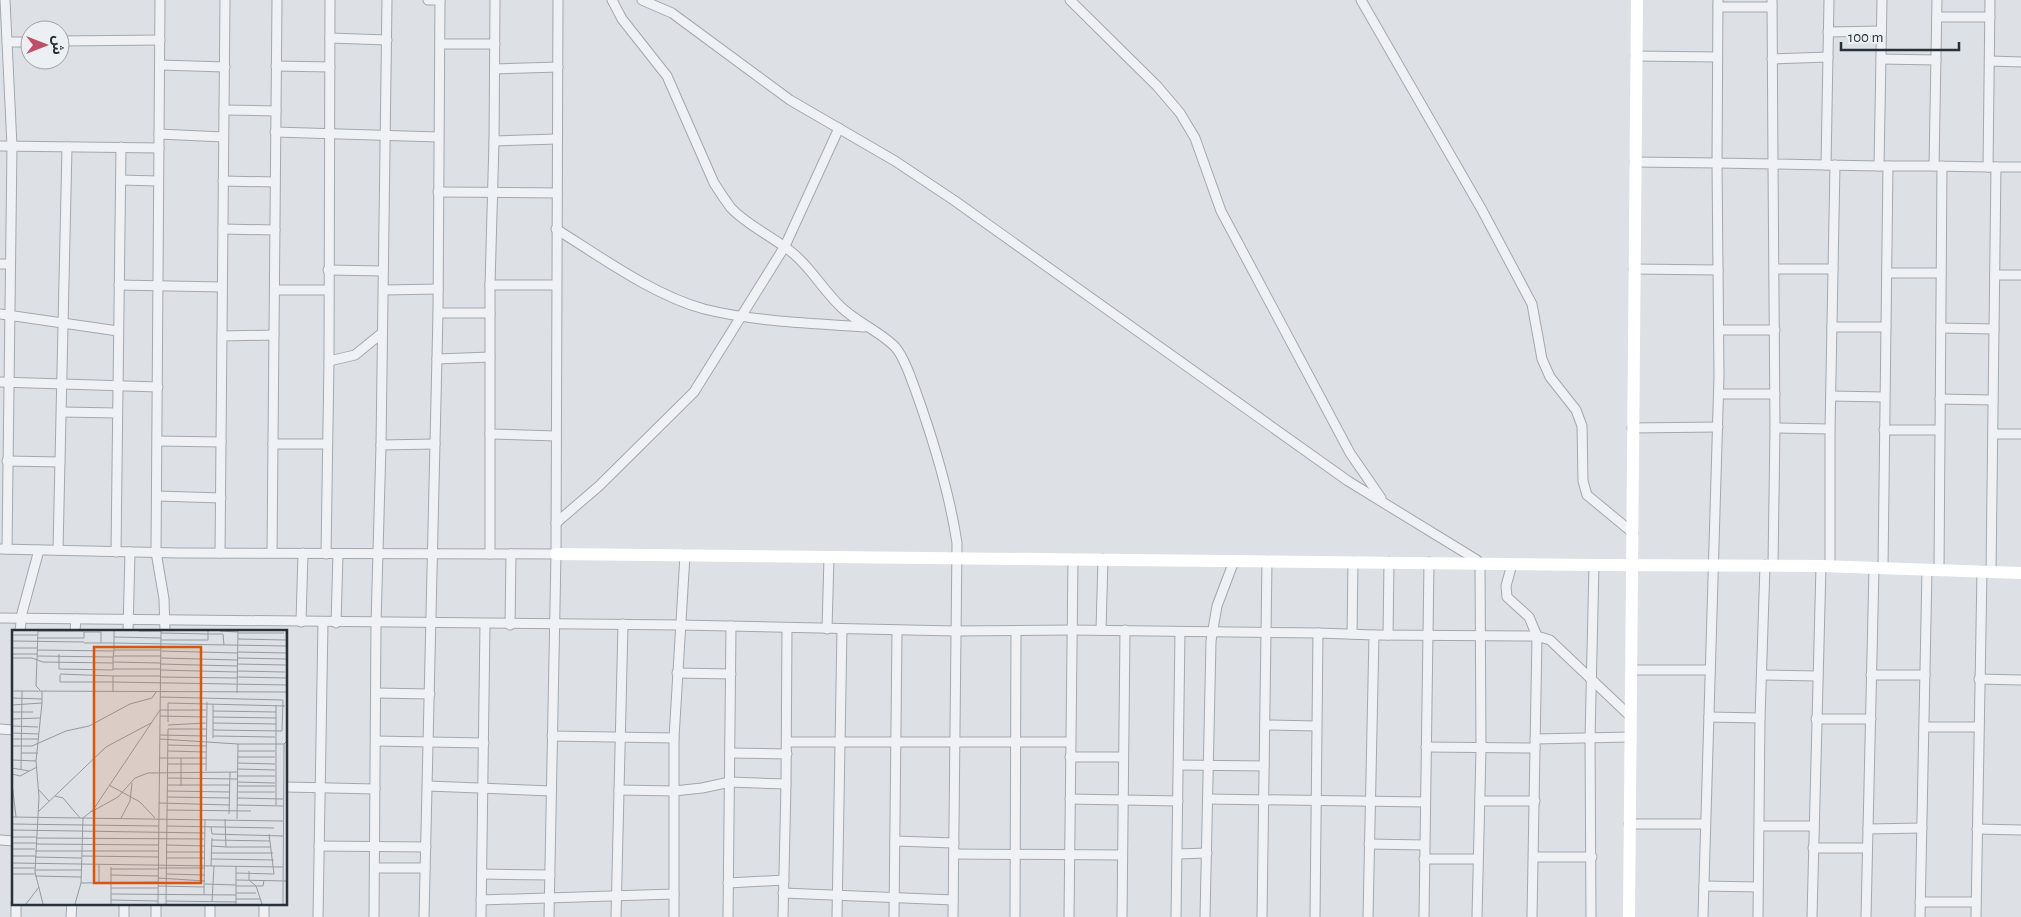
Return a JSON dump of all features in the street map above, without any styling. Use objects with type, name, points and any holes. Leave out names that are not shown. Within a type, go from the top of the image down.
[{"type":"street","points":[[5,0],[12,146],[10,315],[4,382],[8,461],[3,549],[326,554],[686,554],[1479,564],[1714,564],[2021,572]]},
{"type":"street","points":[[160,0],[156,552],[164,599],[165,626]]},
{"type":"street","points":[[220,553],[225,0]]},
{"type":"street","points":[[272,553],[277,0]]},
{"type":"street","points":[[326,554],[329,361],[330,0]]},
{"type":"street","points":[[374,917],[376,623],[384,290],[387,0]]},
{"type":"street","points":[[424,917],[438,314],[440,44],[440,0],[428,0]]},
{"type":"street","points":[[490,554],[490,285],[495,0]]},
{"type":"street","points":[[549,917],[556,554],[558,0]]},
{"type":"street","points":[[612,0],[622,19],[667,76],[714,183],[732,209],[801,260],[840,306],[865,327],[896,347],[912,381],[928,425],[956,531],[958,558],[955,631],[953,917]]},
{"type":"street","points":[[642,0],[672,13],[790,100],[895,161],[955,201],[1348,481],[1472,556],[1479,564],[1481,636],[1477,917]]},
{"type":"street","points":[[1070,0],[1157,86],[1180,113],[1195,138],[1215,198],[1350,453],[1382,501]]},
{"type":"street","points":[[1361,0],[1482,210],[1532,304],[1542,360],[1550,377],[1576,410],[1582,426],[1583,480],[1587,495],[1633,533]]},
{"type":"street","points":[[1629,917],[1637,0]]},
{"type":"street","points":[[1812,917],[1817,676],[1826,566],[1831,396],[1833,269],[1828,57],[1829,0]]},
{"type":"street","points":[[1866,917],[1871,675],[1884,430],[1886,327],[1884,166],[1880,59],[1882,0]]},
{"type":"street","points":[[1920,917],[1925,675],[1933,570],[1940,430],[1941,273],[1936,60],[1937,0]]},
{"type":"street","points":[[1976,917],[1979,679],[1987,572],[1993,434],[1995,275],[1990,0]]},
{"type":"street","points":[[1704,917],[1705,824],[1720,330],[1717,163],[1718,4],[1772,4],[1775,428],[1760,718],[1758,917]]},
{"type":"street","points":[[1937,17],[1990,17]]},
{"type":"street","points":[[1828,32],[1881,31]]},
{"type":"street","points":[[330,38],[386,40]]},
{"type":"street","points":[[70,41],[160,40]]},
{"type":"street","points":[[7,42],[20,42]]},
{"type":"street","points":[[440,44],[495,44]]},
{"type":"street","points":[[1636,56],[1717,57]]},
{"type":"street","points":[[1772,59],[1828,57]]},
{"type":"street","points":[[1880,59],[1936,60]]},
{"type":"street","points":[[1990,61],[2021,62]]},
{"type":"street","points":[[160,65],[224,66]]},
{"type":"street","points":[[276,66],[330,67]]},
{"type":"street","points":[[495,69],[558,67]]},
{"type":"street","points":[[224,110],[276,111]]},
{"type":"street","points":[[556,523],[599,486],[686,402],[743,316],[784,246],[839,128]]},
{"type":"street","points":[[276,132],[438,137]]},
{"type":"street","points":[[159,134],[224,137]]},
{"type":"street","points":[[494,141],[557,139]]},
{"type":"street","points":[[0,146],[158,148]]},
{"type":"street","points":[[58,550],[67,147]]},
{"type":"street","points":[[116,552],[121,147]]},
{"type":"street","points":[[1635,162],[2021,167]]},
{"type":"street","points":[[121,180],[158,181]]},
{"type":"street","points":[[223,181],[275,182]]},
{"type":"street","points":[[438,192],[556,193]]},
{"type":"street","points":[[223,229],[275,230]]},
{"type":"street","points":[[556,229],[641,282],[703,308],[743,316],[865,327]]},
{"type":"street","points":[[0,264],[10,264]]},
{"type":"street","points":[[1634,269],[1718,270]]},
{"type":"street","points":[[1775,269],[1833,269]]},
{"type":"street","points":[[328,270],[383,271]]},
{"type":"street","points":[[1886,272],[1941,273]]},
{"type":"street","points":[[1995,275],[2021,275]]},
{"type":"street","points":[[119,285],[222,287]]},
{"type":"street","points":[[490,285],[556,285]]},
{"type":"street","points":[[384,290],[438,289]]},
{"type":"street","points":[[275,290],[328,290]]},
{"type":"street","points":[[0,314],[118,331]]},
{"type":"street","points":[[438,314],[490,314]]},
{"type":"street","points":[[1832,327],[1886,327]]},
{"type":"street","points":[[1941,328],[1994,329]]},
{"type":"street","points":[[1720,330],[1775,330]]},
{"type":"street","points":[[329,361],[355,355],[382,333]]},
{"type":"street","points":[[222,336],[274,336]]},
{"type":"street","points":[[437,359],[490,357]]},
{"type":"street","points":[[4,382],[158,387]]},
{"type":"street","points":[[1719,394],[1775,394]]},
{"type":"street","points":[[1831,396],[1884,397]]},
{"type":"street","points":[[1940,399],[1993,400]]},
{"type":"street","points":[[62,412],[117,412]]},
{"type":"street","points":[[1632,428],[1718,427]]},
{"type":"street","points":[[1775,428],[1830,429]]},
{"type":"street","points":[[1884,430],[1940,430]]},
{"type":"street","points":[[490,434],[556,436]]},
{"type":"street","points":[[1993,434],[2021,434]]},
{"type":"street","points":[[158,441],[221,442]]},
{"type":"street","points":[[273,444],[327,444]]},
{"type":"street","points":[[381,445],[435,444]]},
{"type":"street","points":[[8,461],[60,462]]},
{"type":"street","points":[[157,496],[221,498]]},
{"type":"street","points":[[20,630],[20,619],[39,550]]},
{"type":"street","points":[[128,630],[130,552]]},
{"type":"street","points":[[301,622],[303,553]]},
{"type":"street","points":[[336,622],[338,554]]},
{"type":"street","points":[[510,624],[511,554]]},
{"type":"street","points":[[674,917],[674,738],[686,554]]},
{"type":"street","points":[[827,629],[829,557]]},
{"type":"street","points":[[1101,630],[1102,559]]},
{"type":"street","points":[[1069,917],[1073,560]]},
{"type":"street","points":[[1205,917],[1212,632],[1220,597],[1234,561]]},
{"type":"street","points":[[1262,917],[1267,561]]},
{"type":"street","points":[[1352,634],[1353,562]]},
{"type":"street","points":[[1388,562],[1388,635]]},
{"type":"street","points":[[1424,917],[1429,562]]},
{"type":"street","points":[[1512,564],[1506,586],[1507,597],[1529,617],[1537,636],[1532,917]]},
{"type":"street","points":[[1591,917],[1590,738],[1594,565]]},
{"type":"street","points":[[0,618],[128,620],[165,626],[267,626],[301,622],[622,624],[955,631],[1125,630],[1428,636],[1537,636],[1550,640],[1630,716]]},
{"type":"street","points":[[76,619],[76,630]]},
{"type":"street","points":[[318,917],[322,622]]},
{"type":"street","points":[[481,917],[485,624]]},
{"type":"street","points":[[616,917],[622,624]]},
{"type":"street","points":[[728,917],[732,626]]},
{"type":"street","points":[[783,917],[787,754],[787,628]]},
{"type":"street","points":[[837,917],[842,629]]},
{"type":"street","points":[[894,917],[897,630]]},
{"type":"street","points":[[1122,917],[1125,630]]},
{"type":"street","points":[[1015,917],[1016,631]]},
{"type":"street","points":[[1176,917],[1180,632]]},
{"type":"street","points":[[1315,917],[1318,633]]},
{"type":"street","points":[[1368,917],[1374,635]]},
{"type":"street","points":[[1631,670],[1710,670]]},
{"type":"street","points":[[677,673],[731,674]]},
{"type":"street","points":[[1762,675],[1817,676]]},
{"type":"street","points":[[1871,675],[1925,675]]},
{"type":"street","points":[[1979,679],[2021,680]]},
{"type":"street","points":[[376,693],[430,694]]},
{"type":"street","points":[[1709,717],[1760,718]]},
{"type":"street","points":[[1816,719],[1871,719]]},
{"type":"street","points":[[1264,725],[1316,726]]},
{"type":"street","points":[[1925,727],[1978,727]]},
{"type":"street","points":[[552,736],[674,738]]},
{"type":"street","points":[[1426,747],[1480,749],[1590,738],[1630,737]]},
{"type":"street","points":[[376,741],[484,743]]},
{"type":"street","points":[[787,742],[1070,742]]},
{"type":"street","points":[[730,753],[787,754]]},
{"type":"street","points":[[1070,756],[1123,757]]},
{"type":"street","points":[[1179,765],[1264,766]]},
{"type":"street","points":[[619,790],[674,791],[730,782],[786,784]]},
{"type":"street","points":[[428,786],[551,791]]},
{"type":"street","points":[[288,787],[376,788]]},
{"type":"street","points":[[1208,799],[1425,802]]},
{"type":"street","points":[[1070,800],[1178,801]]},
{"type":"street","points":[[1480,800],[1535,801]]},
{"type":"street","points":[[1629,824],[1705,824]]},
{"type":"street","points":[[1760,826],[1813,826]]},
{"type":"street","points":[[1868,829],[1922,828]]},
{"type":"street","points":[[1977,829],[2021,830]]},
{"type":"street","points":[[895,841],[954,843]]},
{"type":"street","points":[[1369,844],[1424,845]]},
{"type":"street","points":[[319,846],[426,847]]},
{"type":"street","points":[[1813,848],[1868,848]]},
{"type":"street","points":[[954,854],[1122,855]]},
{"type":"street","points":[[1178,854],[1207,854]]},
{"type":"street","points":[[1534,858],[1592,857]]},
{"type":"street","points":[[1424,859],[1477,859]]},
{"type":"street","points":[[375,868],[425,868]]},
{"type":"street","points":[[482,874],[550,875]]},
{"type":"street","points":[[728,883],[784,880]]},
{"type":"street","points":[[1704,886],[1758,887]]},
{"type":"street","points":[[783,893],[953,900]]},
{"type":"street","points":[[481,900],[674,894]]},
{"type":"street","points":[[1920,902],[1976,902]]},
{"type":"street","points":[[16,904],[16,917]]},
{"type":"street","points":[[71,917],[72,904]]},
{"type":"street","points":[[124,904],[124,917]]},
{"type":"street","points":[[156,904],[156,917]]},
{"type":"street","points":[[210,904],[210,917]]},
{"type":"street","points":[[264,904],[264,917]]}]
